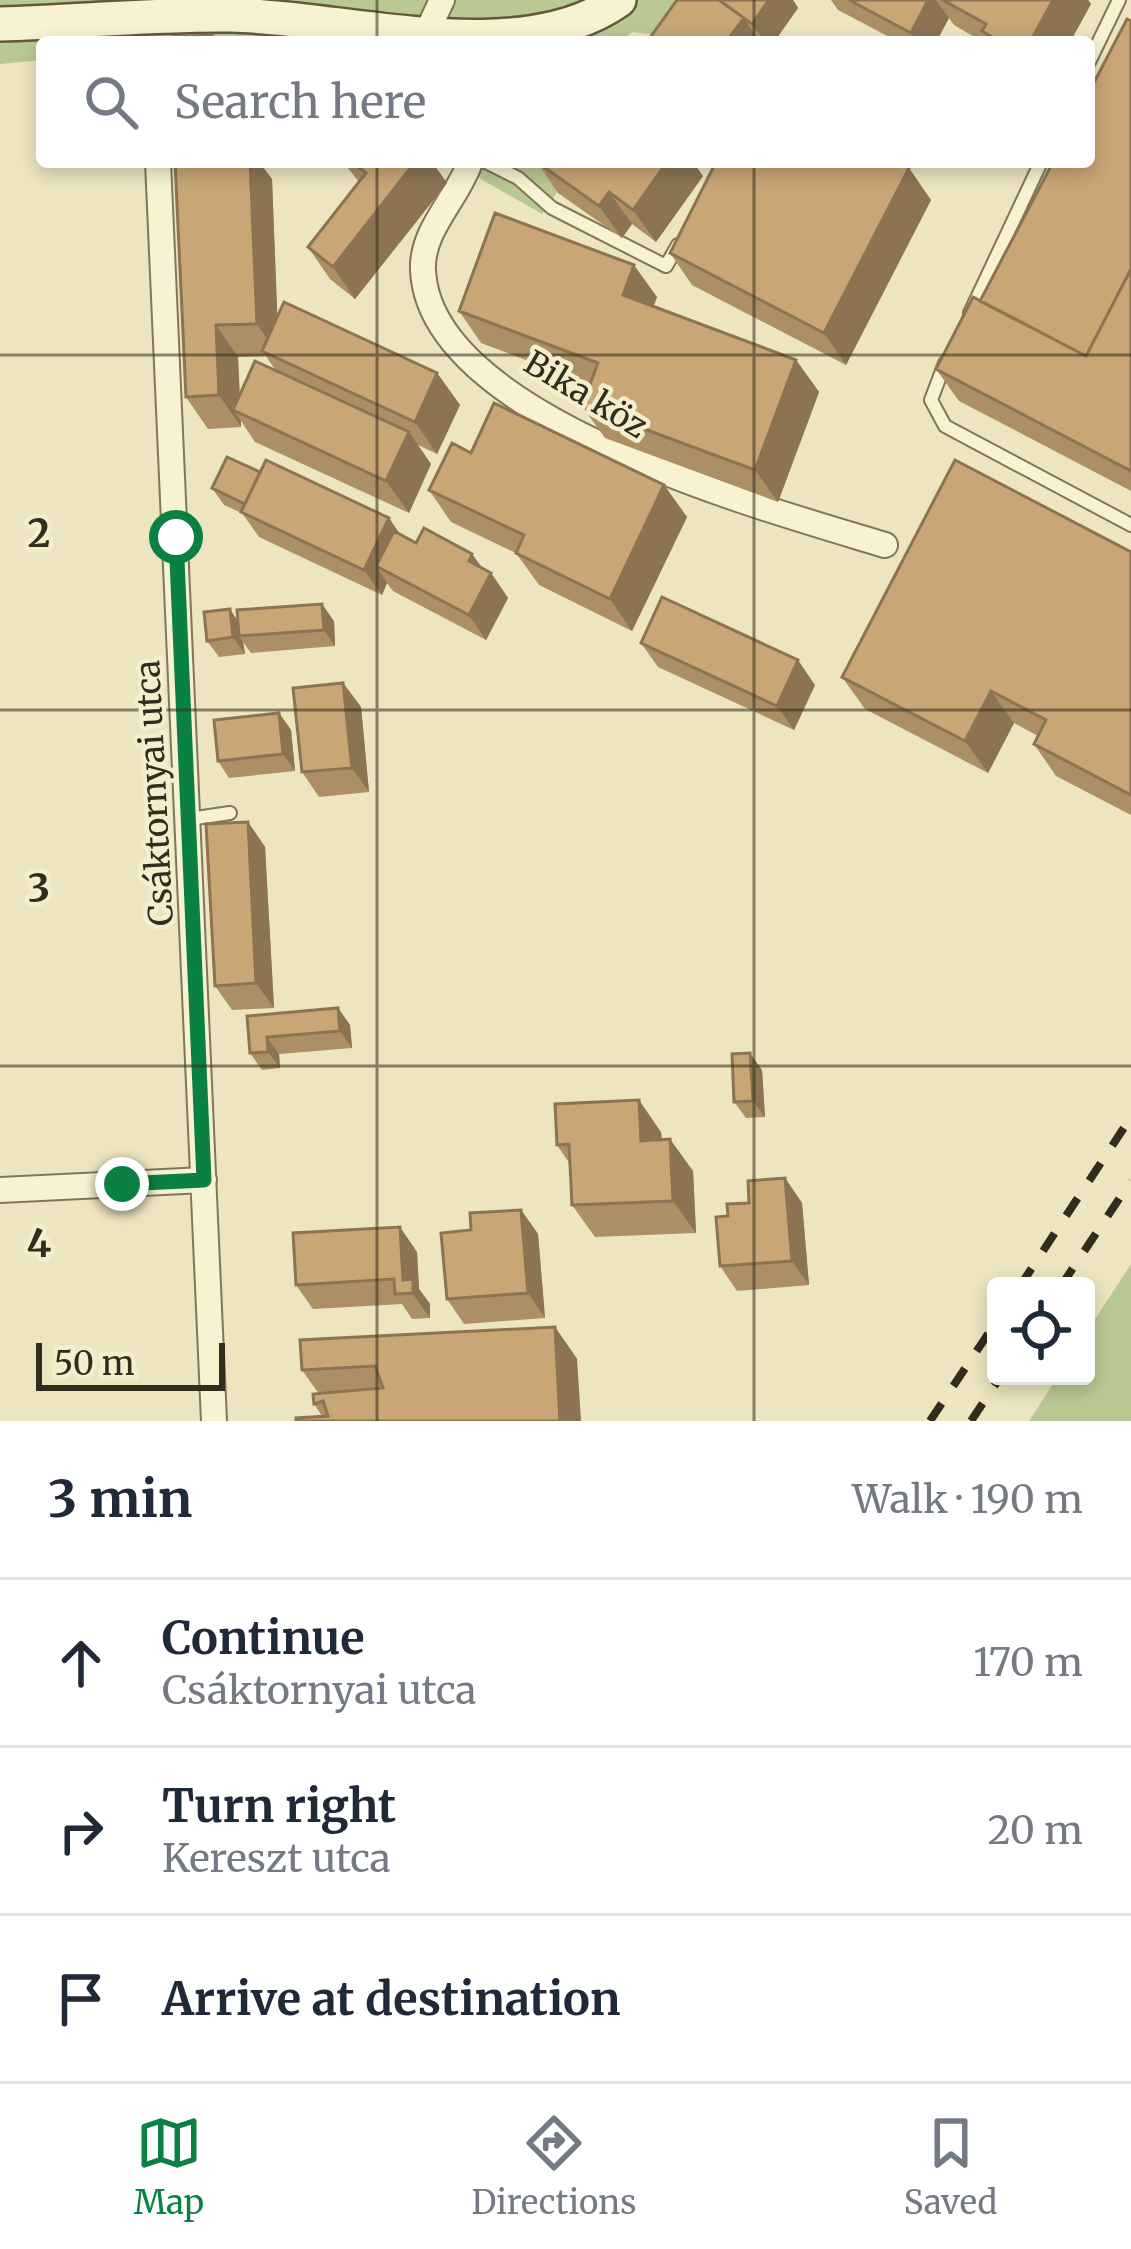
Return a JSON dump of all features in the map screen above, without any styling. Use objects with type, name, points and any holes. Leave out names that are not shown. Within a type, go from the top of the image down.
[{"type":"street","points":[[427,32],[442,0]]},
{"type":"street","points":[[494,36],[575,25],[619,0]]},
{"type":"street","points":[[0,24],[169,20],[462,36]]},
{"type":"street","name":"Csáktornyai utca","points":[[158,168],[214,1421]]},
{"type":"street","name":"Bika köz","points":[[467,168],[429,236],[422,267],[434,311],[472,359],[562,425],[641,466],[885,545]]},
{"type":"street","points":[[0,1190],[204,1180]]},
{"type":"lane","points":[[1095,50],[1119,0]]},
{"type":"lane","points":[[498,168],[518,178],[552,208],[666,266],[687,231]]},
{"type":"lane","points":[[518,178],[526,168]]},
{"type":"lane","points":[[963,327],[1038,168]]},
{"type":"lane","points":[[953,348],[933,389],[938,419],[1131,526]]},
{"type":"lane","points":[[189,819],[230,812]]},
{"type":"green space","points":[[0,0],[689,0],[666,36],[633,32],[627,36],[36,36],[36,61],[0,64]]},
{"type":"green space","points":[[462,168],[574,168],[542,214]]},
{"type":"green space","points":[[1131,1264],[1131,1421],[1029,1421],[1052,1385],[1095,1385],[1095,1319]]},
{"type":"building","points":[[677,0],[719,0],[744,18],[730,36],[651,36]]},
{"type":"building","points":[[719,0],[769,0],[752,24]]},
{"type":"building","points":[[849,0],[928,0],[911,33]]},
{"type":"building","points":[[943,0],[1053,0],[1033,36],[991,36],[982,31],[986,24]]},
{"type":"building","points":[[1127,19],[1131,21],[1131,269],[1086,356],[980,301],[1050,168],[1095,168],[1095,80]]},
{"type":"building","points":[[175,168],[250,168],[257,324],[216,325],[219,395],[186,397]]},
{"type":"building","points":[[360,168],[410,168],[333,267],[308,247],[366,173]]},
{"type":"building","points":[[545,168],[663,168],[633,210],[609,192],[599,206]]},
{"type":"building","points":[[713,168],[909,168],[824,333],[670,253]]},
{"type":"building","points":[[495,213],[634,265],[623,295],[796,360],[755,470],[582,406],[598,363],[459,311]]},
{"type":"building","points":[[1131,269],[1131,471],[936,369],[973,297],[1086,356]]},
{"type":"building","points":[[284,302],[437,373],[415,422],[262,351]]},
{"type":"building","points":[[255,361],[409,432],[386,481],[233,410]]},
{"type":"building","points":[[494,403],[664,485],[610,599],[516,553],[524,535],[429,490],[452,443],[471,453]]},
{"type":"building","points":[[227,457],[260,472],[245,504],[212,488]]},
{"type":"building","points":[[266,460],[389,518],[364,570],[241,512]]},
{"type":"building","points":[[955,460],[1131,552],[1131,795],[1034,744],[1046,720],[991,691],[965,741],[842,677]]},
{"type":"building","points":[[424,528],[472,554],[469,561],[491,573],[469,615],[376,566],[394,531],[416,543]]},
{"type":"building","points":[[662,597],[798,660],[777,706],[641,643]]},
{"type":"building","points":[[322,604],[324,630],[239,636],[237,610]]},
{"type":"building","points":[[230,609],[233,637],[207,641],[204,612]]},
{"type":"building","points":[[343,683],[352,768],[302,772],[293,688]]},
{"type":"building","points":[[279,713],[283,754],[218,761],[214,720]]},
{"type":"building","points":[[248,822],[256,983],[215,986],[206,824]]},
{"type":"building","points":[[338,1008],[340,1031],[267,1037],[268,1052],[250,1053],[247,1016]]},
{"type":"building","points":[[750,1053],[753,1101],[734,1102],[732,1054]]},
{"type":"building","points":[[639,1100],[641,1141],[670,1139],[673,1201],[572,1205],[569,1144],[557,1145],[555,1104]]},
{"type":"building","points":[[785,1178],[792,1261],[720,1266],[716,1217],[728,1216],[727,1204],[749,1203],[748,1181]]},
{"type":"building","points":[[521,1210],[528,1293],[447,1299],[441,1233],[471,1230],[470,1213]]},
{"type":"building","points":[[400,1227],[403,1280],[413,1279],[413,1293],[395,1294],[394,1279],[296,1285],[293,1233]]},
{"type":"building","points":[[555,1327],[560,1421],[296,1421],[328,1416],[323,1401],[314,1404],[313,1394],[383,1388],[375,1366],[302,1370],[300,1340]]},
{"type":"railway","points":[[1026,1277],[1131,1117]]},
{"type":"railway","points":[[1067,1277],[1131,1181]]},
{"type":"railway","points":[[930,1421],[987,1336]]},
{"type":"railway","points":[[971,1421],[995,1385]]},
{"type":"route","points":[[122,1184],[204,1180],[176,537]]}]
